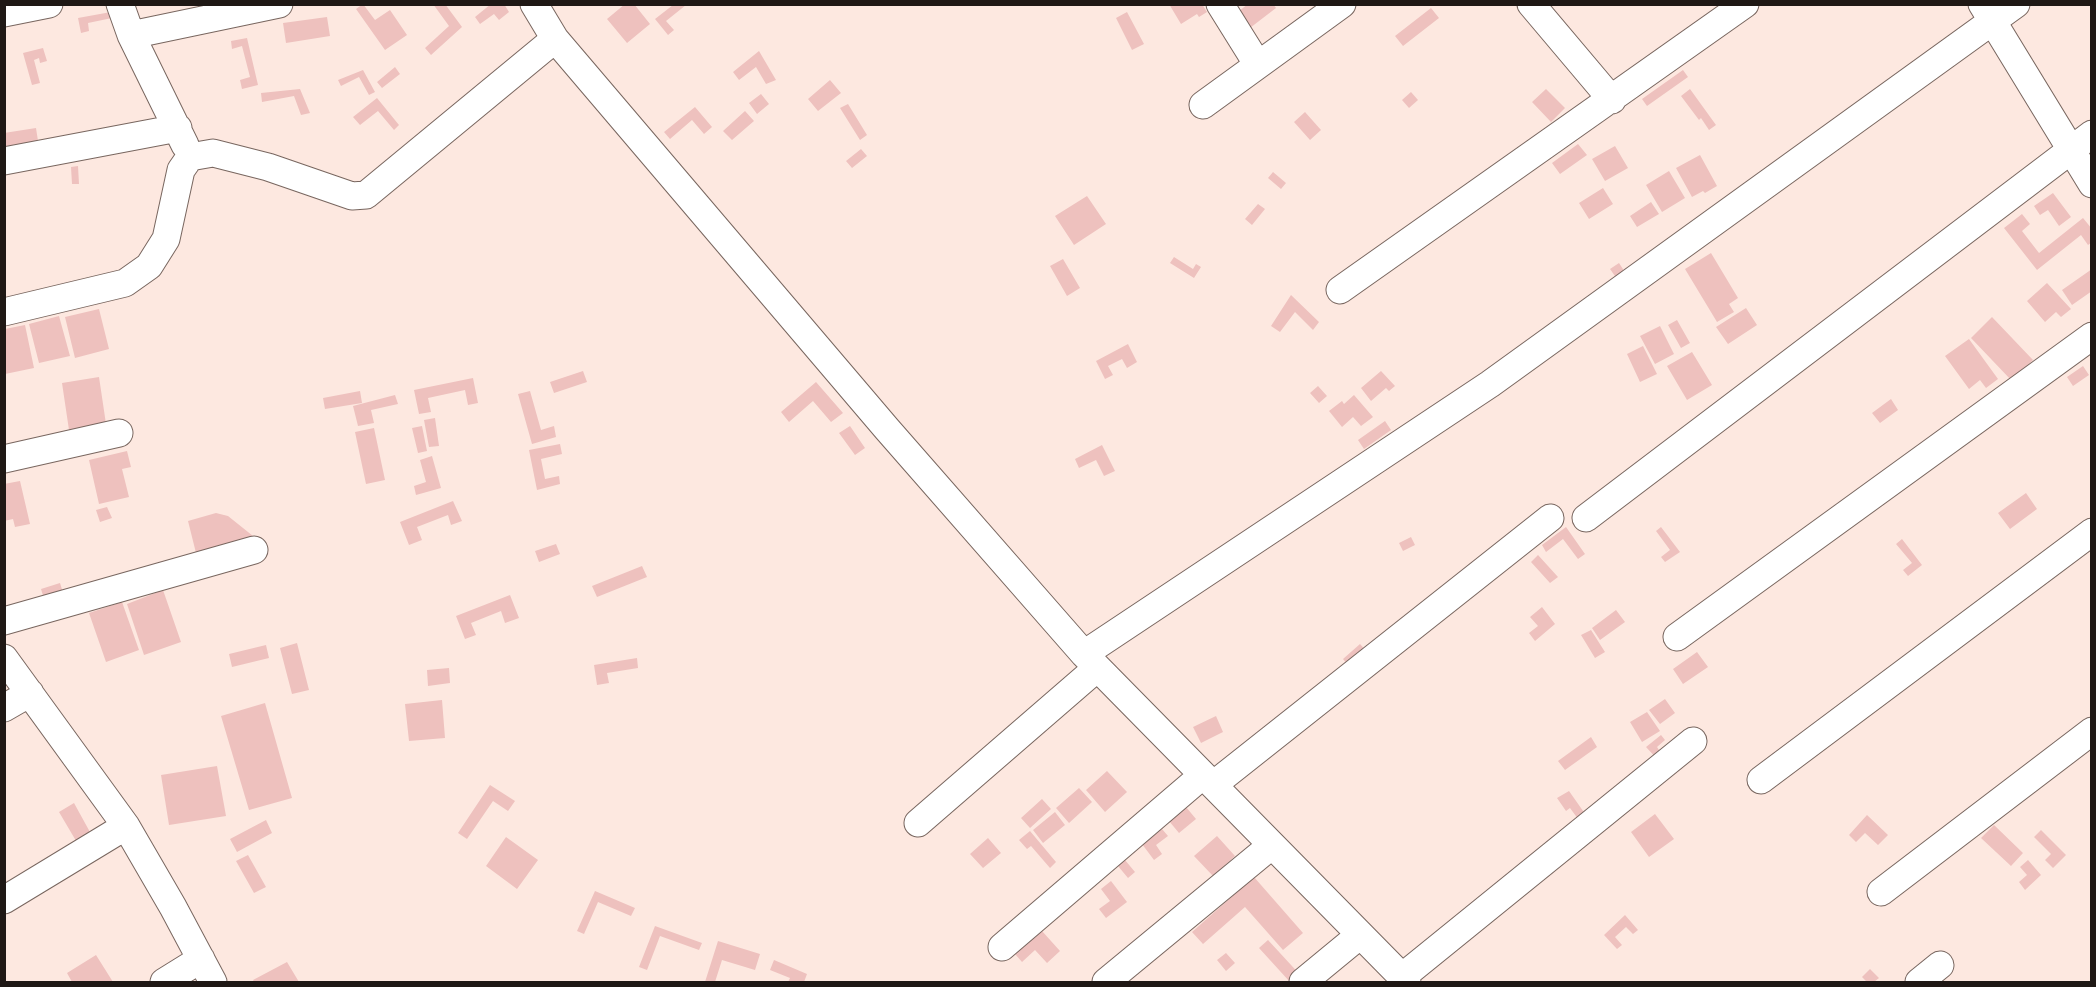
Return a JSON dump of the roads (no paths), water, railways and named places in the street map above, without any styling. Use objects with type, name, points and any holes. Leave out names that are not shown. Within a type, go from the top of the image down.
[{"type":"street","points":[[4,13],[49,4]]},
{"type":"street","points":[[120,4],[131,35],[190,157]]},
{"type":"street","points":[[131,35],[279,4]]},
{"type":"street","points":[[534,4],[555,39],[887,429],[1091,661],[1405,980],[1693,741]]},
{"type":"street","points":[[1220,4],[1258,65]]},
{"type":"street","points":[[1203,105],[1342,4]]},
{"type":"street","points":[[1531,4],[1612,100]]},
{"type":"street","points":[[1340,290],[1745,4]]},
{"type":"street","points":[[918,823],[1091,661],[1490,384],[1987,13],[2016,4]]},
{"type":"street","points":[[1987,13],[2081,141],[2091,184]]},
{"type":"street","points":[[4,312],[125,283],[149,266],[166,239],[181,170],[190,157],[213,153],[268,167],[352,196],[366,195],[555,39]]},
{"type":"street","points":[[4,161],[178,129]]},
{"type":"street","points":[[1586,518],[2081,141]]},
{"type":"street","points":[[1677,637],[2091,336]]},
{"type":"street","points":[[4,459],[119,433]]},
{"type":"street","points":[[1002,947],[1208,780],[1550,519]]},
{"type":"street","points":[[1761,780],[2091,532]]},
{"type":"street","points":[[4,621],[254,550]]},
{"type":"street","points":[[4,658],[126,826],[213,982]]},
{"type":"street","points":[[4,708],[30,693]]},
{"type":"street","points":[[1881,892],[2091,731]]},
{"type":"street","points":[[4,900],[126,826]]},
{"type":"street","points":[[1106,982],[1272,845]]},
{"type":"street","points":[[1303,982],[1360,935]]},
{"type":"street","points":[[164,982],[201,959]]},
{"type":"street","points":[[1919,982],[1940,965]]}]
